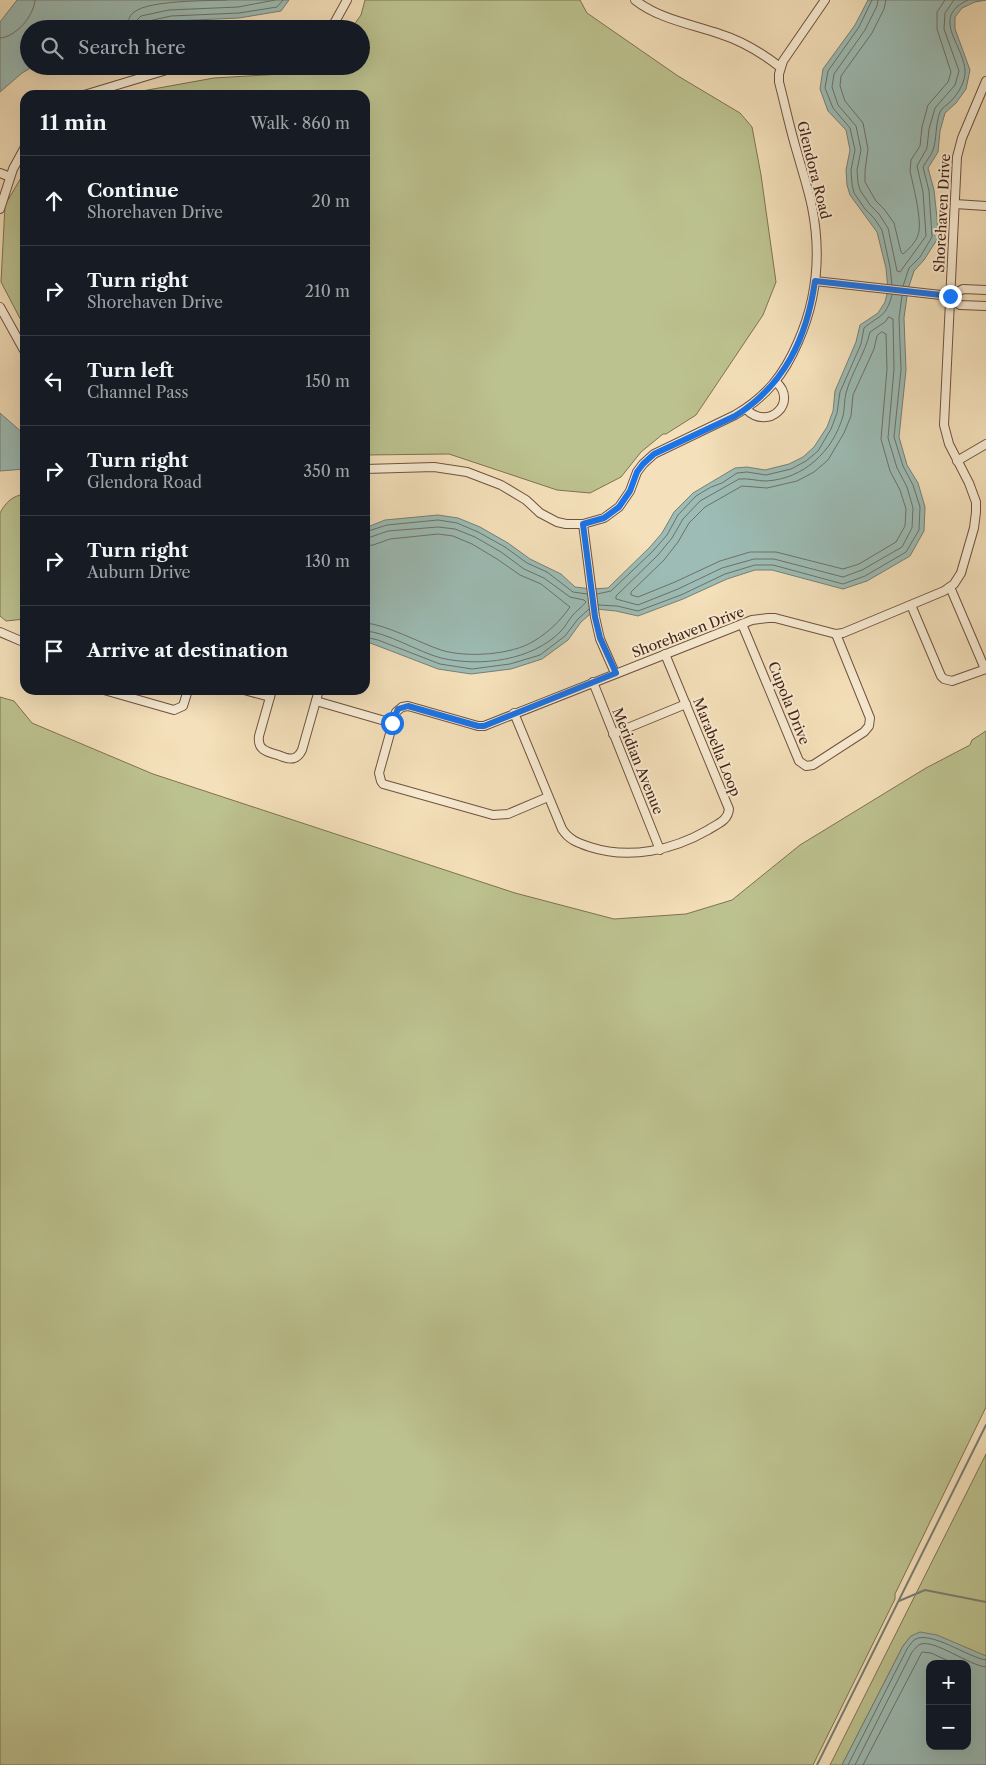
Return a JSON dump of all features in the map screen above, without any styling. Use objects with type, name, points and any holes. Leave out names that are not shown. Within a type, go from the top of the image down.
[{"type":"street","points":[[336,20],[347,0]]},
{"type":"street","points":[[635,0],[662,16],[740,42],[758,51],[780,67],[825,0]]},
{"type":"street","name":"Glendora Road","points":[[370,469],[434,468],[467,472],[501,485],[526,500],[540,513],[557,522],[583,524],[604,518],[619,507],[630,491],[637,472],[654,454],[705,431],[746,409],[759,399],[776,382],[802,333],[813,298],[815,281],[817,248],[814,214],[779,82],[780,67]]},
{"type":"street","points":[[101,90],[150,75]]},
{"type":"street","name":"Shorehaven Drive","points":[[950,587],[960,573],[974,528],[976,512],[973,492],[949,444],[944,425],[957,156],[986,81]]},
{"type":"street","points":[[0,209],[10,177],[20,156]]},
{"type":"street","points":[[0,173],[10,177]]},
{"type":"street","points":[[955,204],[986,206]]},
{"type":"street","points":[[815,281],[950,296],[960,305],[986,306]]},
{"type":"street","points":[[950,296],[963,288],[986,290]]},
{"type":"street","points":[[0,308],[20,343]]},
{"type":"street","points":[[746,409],[751,414],[760,418],[770,417],[779,411],[784,396],[776,382]]},
{"type":"street","points":[[957,461],[986,444]]},
{"type":"street","points":[[583,524],[595,617],[600,638],[616,673]]},
{"type":"street","points":[[836,634],[850,631],[950,587],[986,669],[952,681],[940,676],[911,605]]},
{"type":"street","name":"Shorehaven Drive","points":[[392,723],[396,712],[404,706],[484,726],[760,618],[776,618],[836,634]]},
{"type":"street","name":"Cupola Drive","points":[[742,624],[798,761],[806,766],[813,765],[864,732],[870,726],[870,718],[836,634]]},
{"type":"street","points":[[0,632],[20,641]]},
{"type":"street","name":"Marabella Loop","points":[[514,713],[548,797],[566,835],[577,842],[601,850],[640,853],[660,850],[702,833],[724,820],[729,813],[728,806],[665,654]]},
{"type":"street","name":"Meridian Avenue","points":[[593,682],[660,850]]},
{"type":"street","points":[[122,695],[174,710],[182,706],[186,695]]},
{"type":"street","points":[[271,695],[258,742],[266,752],[290,759],[298,756],[302,750],[318,695]]},
{"type":"street","points":[[316,702],[392,723],[379,772],[381,781],[386,785],[492,815],[508,814],[548,797]]},
{"type":"street","points":[[613,734],[686,704]]},
{"type":"green space","points":[[365,0],[580,0],[587,13],[678,76],[740,113],[752,127],[761,175],[776,282],[763,315],[696,415],[663,434],[641,452],[621,477],[590,493],[557,490],[449,454],[370,455],[370,90],[148,90],[214,78],[265,75],[370,75],[370,20],[357,20],[361,15]]},
{"type":"green space","points":[[20,180],[20,318],[1,282],[5,205]]},
{"type":"green space","points":[[20,495],[20,620],[6,621],[0,616],[0,513],[10,500]]},
{"type":"green space","points":[[0,697],[14,701],[32,723],[153,774],[515,893],[614,919],[686,914],[732,900],[800,845],[926,768],[970,745],[972,740],[986,731],[986,1407],[895,1594],[895,1599],[813,1765],[0,1765]]},
{"type":"green space","points":[[986,1454],[986,1656],[911,1636],[903,1646],[842,1765],[830,1765]]},
{"type":"water","points":[[17,0],[289,0],[281,11],[239,18],[194,20],[20,20],[20,75],[0,92],[0,22]]},
{"type":"water","points":[[868,0],[986,0],[975,2],[962,8],[955,17],[955,29],[970,70],[966,89],[956,103],[945,113],[940,131],[938,152],[928,168],[934,190],[938,238],[924,260],[914,271],[908,289],[904,318],[906,370],[899,437],[907,465],[918,483],[925,507],[924,531],[910,556],[867,581],[843,589],[772,570],[755,570],[727,579],[683,599],[638,616],[596,609],[581,622],[568,640],[542,659],[511,669],[471,674],[438,669],[370,643],[370,526],[385,520],[438,515],[458,518],[480,527],[508,543],[530,559],[561,574],[575,587],[608,588],[650,547],[662,533],[674,512],[693,493],[735,468],[747,467],[765,470],[789,464],[803,457],[814,447],[827,427],[833,411],[835,391],[856,342],[860,325],[878,313],[885,302],[888,290],[886,268],[877,232],[850,195],[847,185],[846,170],[850,150],[846,130],[828,111],[820,89],[823,69],[855,25]]},
{"type":"water","points":[[0,413],[20,431],[20,469],[0,471]]},
{"type":"water","points":[[920,1632],[937,1635],[986,1656],[986,1765],[842,1765],[903,1646],[911,1636]]},
{"type":"waterway","points":[[817,1765],[986,1425]]},
{"type":"waterway","points":[[899,1601],[925,1590],[986,1602]]},
{"type":"route","points":[[392,723],[398,709],[408,706],[478,726],[484,726],[616,673],[600,638],[595,617],[583,524],[604,518],[619,507],[626,499],[637,472],[646,460],[654,454],[735,416],[768,391],[776,382],[795,350],[808,316],[815,281],[950,296]]}]
